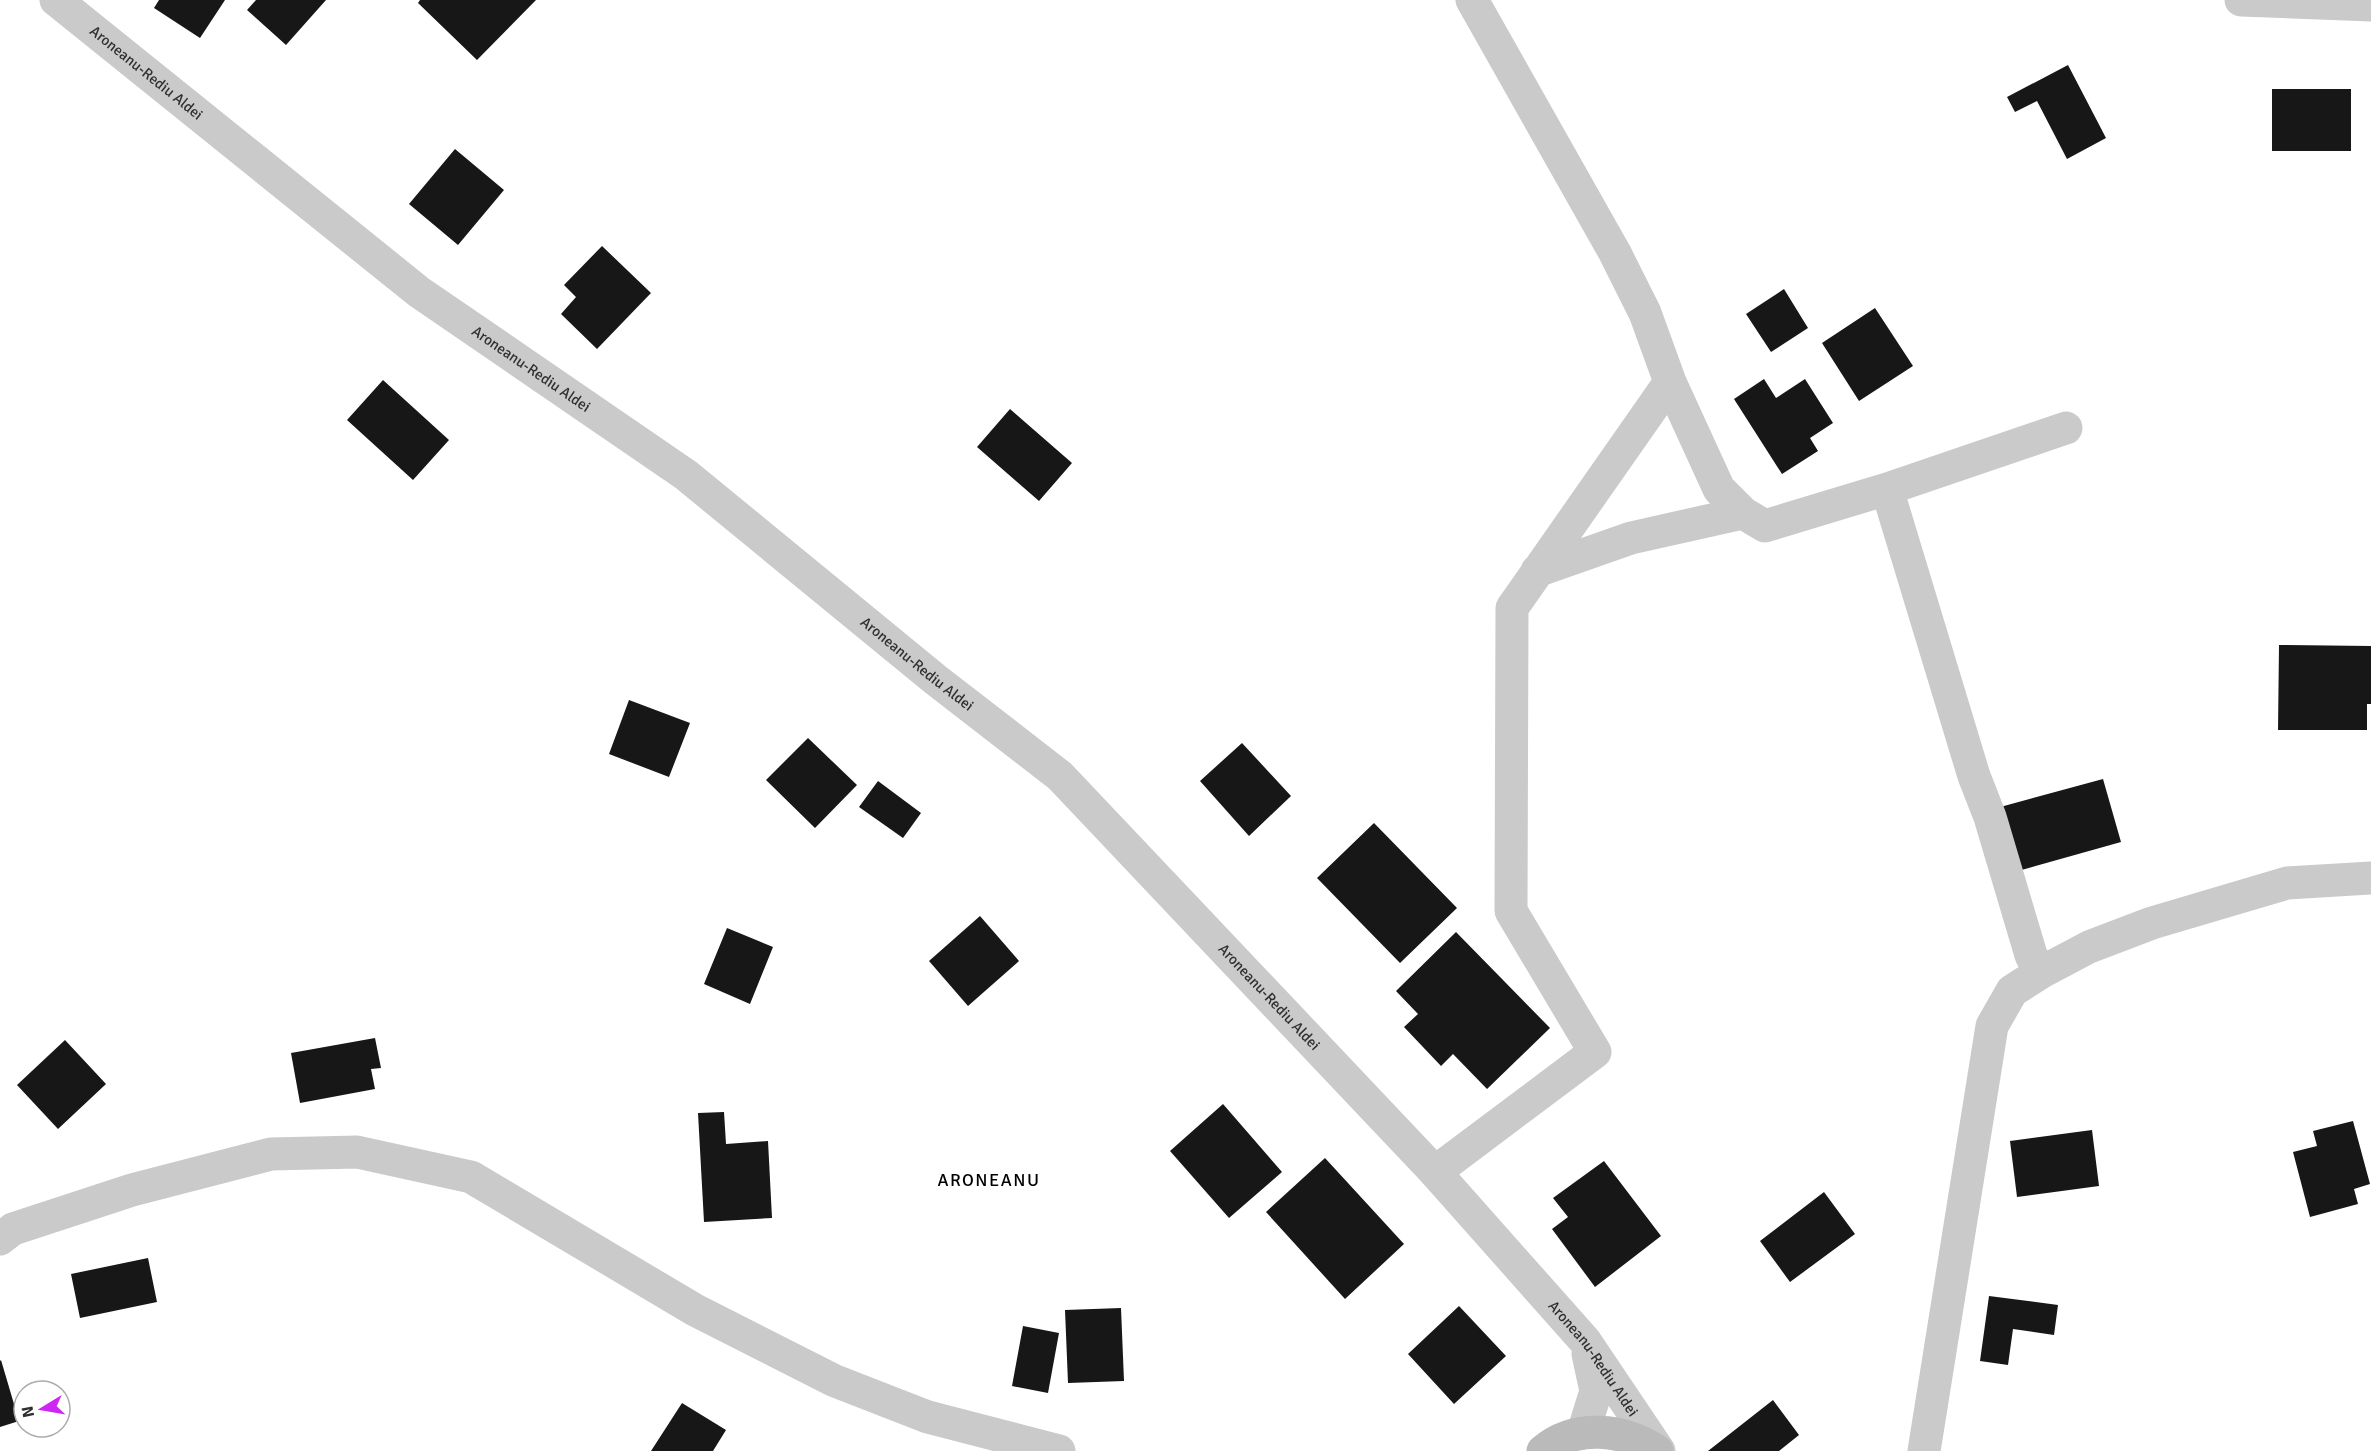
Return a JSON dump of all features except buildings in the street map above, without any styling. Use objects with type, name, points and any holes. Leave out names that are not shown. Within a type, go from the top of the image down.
[{"type":"main road","points":[[1543,1451],[1564,1439],[1583,1433],[1604,1432],[1624,1435],[1658,1451]]},
{"type":"street","name":"Aroneanu-Rediu Aldei","points":[[57,0],[418,292],[686,475],[936,680],[1060,776],[1435,1172],[1585,1341],[1658,1451]]},
{"type":"street","points":[[1473,0],[1615,253],[1645,313],[1670,382],[1719,489],[1743,513],[1765,526],[1887,489],[2066,428]]},
{"type":"street","points":[[2241,0],[2371,5]]},
{"type":"street","points":[[1435,1172],[1595,1052],[1511,912],[1512,608],[1670,382]]},
{"type":"street","points":[[1887,489],[1974,776],[1990,818],[2031,955],[2040,973]]},
{"type":"street","points":[[1537,571],[1631,538],[1743,513]]},
{"type":"street","points":[[1924,1451],[1992,1026],[2012,991],[2089,947],[2152,923],[2287,884],[2371,878]]},
{"type":"street","points":[[0,1239],[13,1228],[132,1190],[271,1154],[357,1152],[471,1177],[695,1310],[833,1380],[928,1416],[1059,1451]]},
{"type":"street","points":[[1583,1433],[1596,1391],[1585,1341]]},
{"type":"district","name":"ARONEANU","points":[[989,1180]]}]
